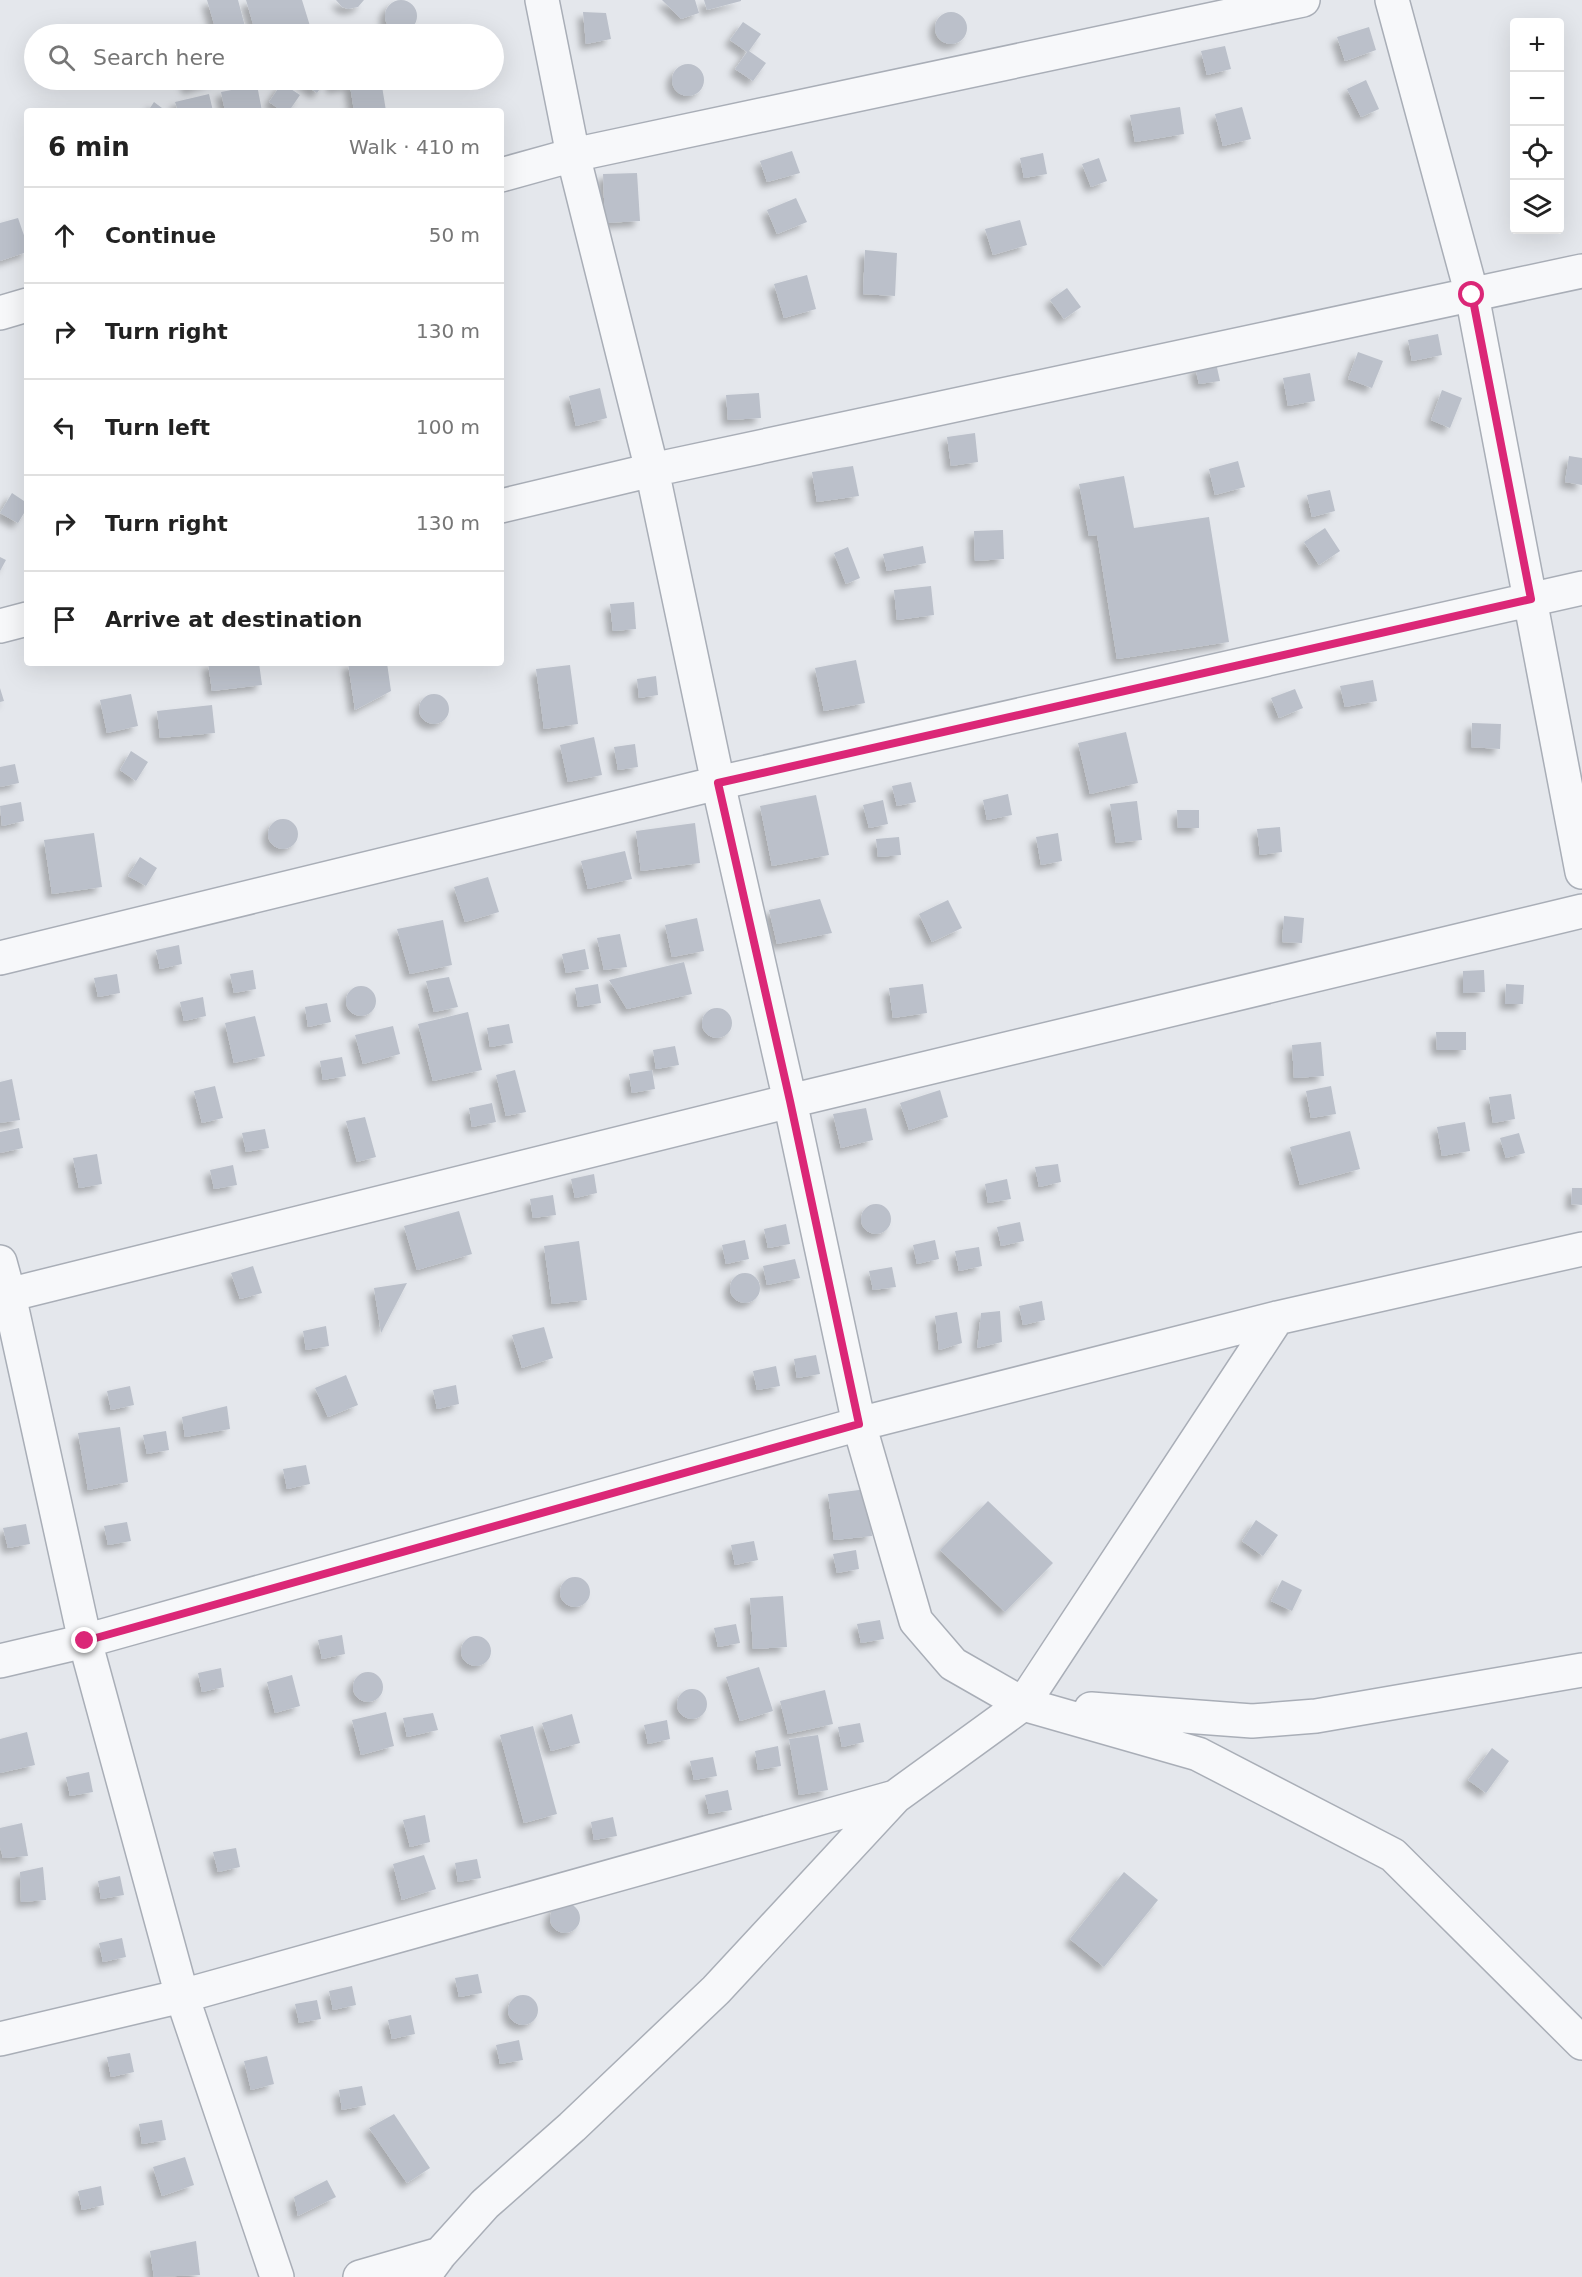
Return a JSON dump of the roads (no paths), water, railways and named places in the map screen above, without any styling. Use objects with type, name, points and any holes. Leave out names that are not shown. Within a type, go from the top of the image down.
[{"type":"street","points":[[542,0],[573,155],[652,470],[718,783],[790,1101],[859,1424],[916,1621],[953,1664],[1023,1704],[1198,1754],[1393,1855],[1582,2043]]},
{"type":"street","points":[[504,174],[573,155],[1303,0]]},
{"type":"street","points":[[1392,0],[1472,295],[1582,873]]},
{"type":"street","points":[[504,505],[652,470],[1582,271]]},
{"type":"street","points":[[0,313],[24,306]]},
{"type":"street","points":[[0,958],[718,783],[1582,588]]},
{"type":"street","points":[[0,626],[24,620]]},
{"type":"street","points":[[5,1296],[790,1101],[1582,911]]},
{"type":"street","points":[[0,1661],[85,1641],[859,1424],[1276,1318],[1582,1249]]},
{"type":"street","points":[[0,1262],[5,1296],[85,1641],[182,1996],[278,2277]]},
{"type":"street","points":[[360,2277],[432,2266],[485,2204],[572,2127],[716,1990],[895,1797],[1023,1704],[1276,1318]]},
{"type":"street","points":[[1023,1704],[1252,1721],[1316,1716],[1582,1670]]},
{"type":"street","points":[[0,2039],[182,1996],[895,1797]]}]
